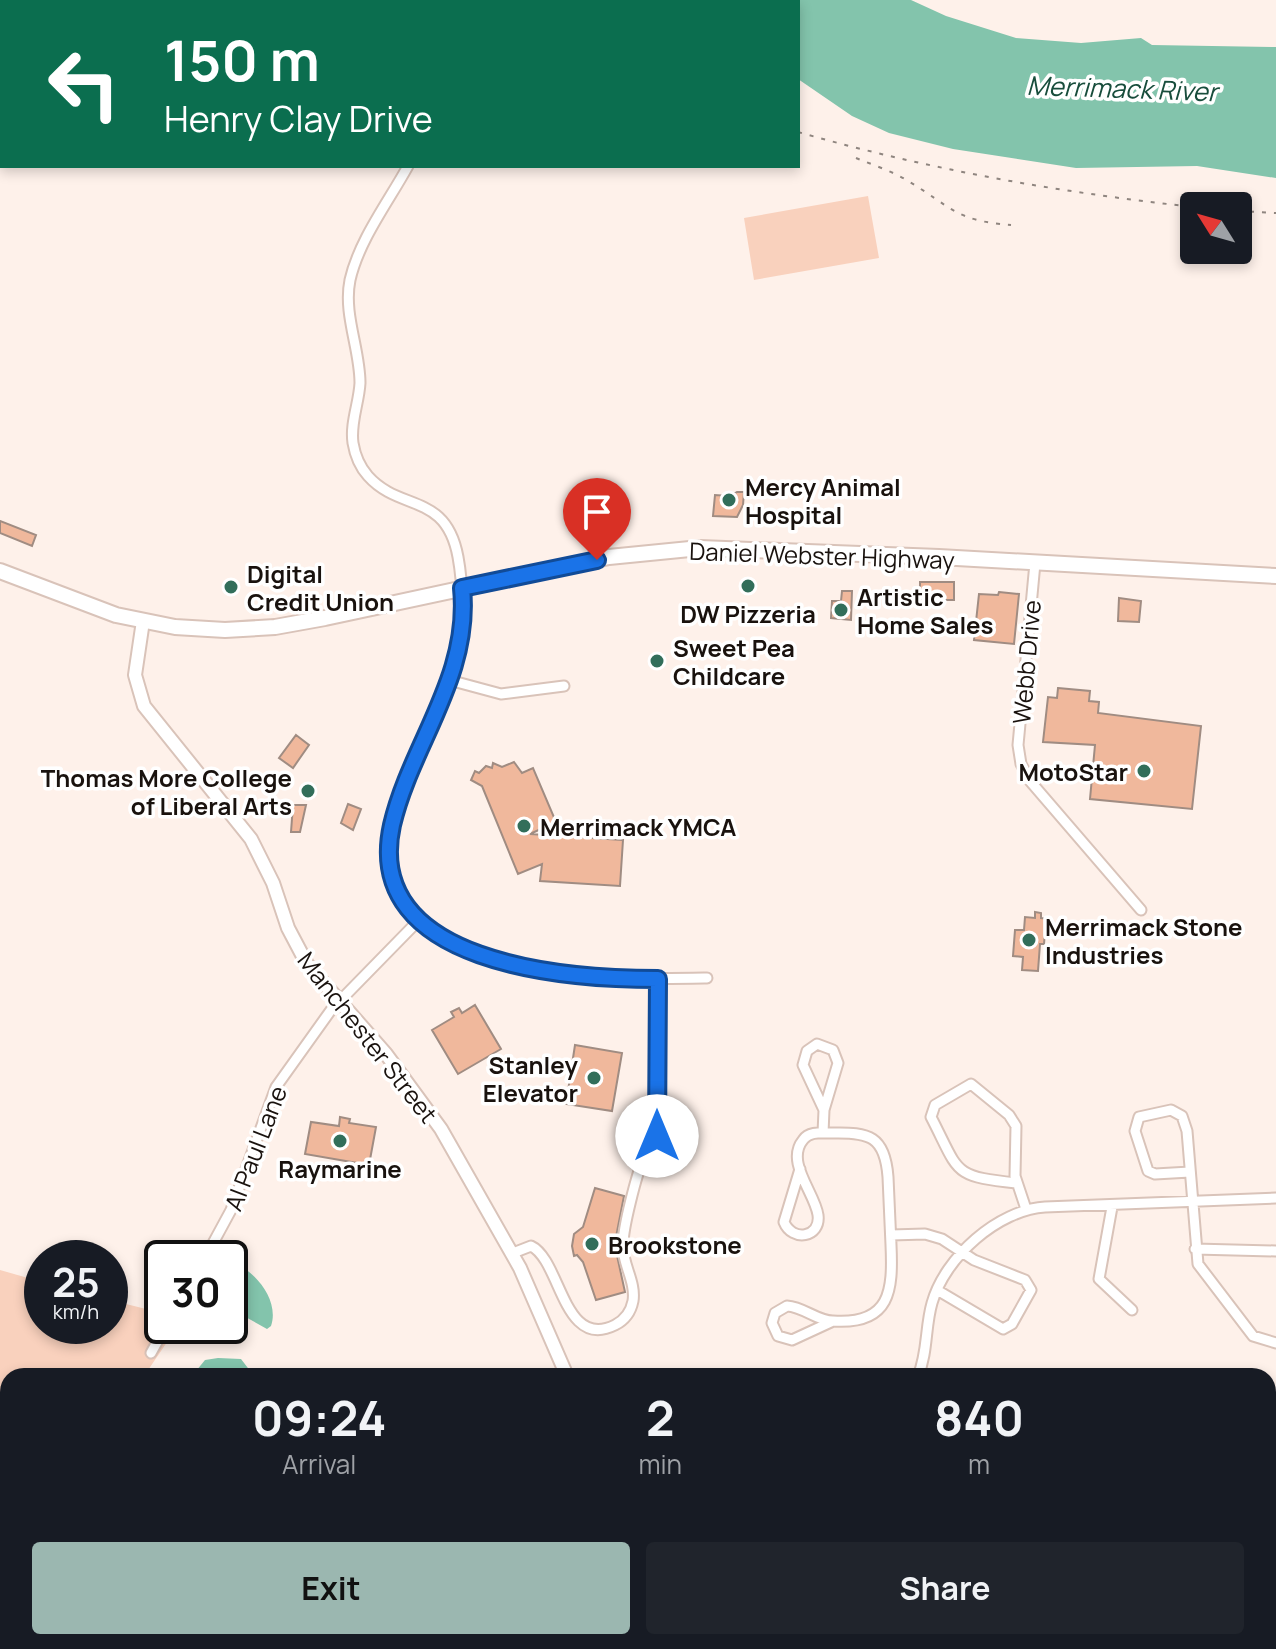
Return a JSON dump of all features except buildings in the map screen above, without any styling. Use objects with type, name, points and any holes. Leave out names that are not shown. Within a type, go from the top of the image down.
[{"type":"main road","name":"Daniel Webster Highway","points":[[0,571],[93,608],[190,629],[257,629],[325,618],[609,557],[700,548],[1276,576]]},
{"type":"street","points":[[407,168],[357,259],[350,282],[350,308],[360,380],[353,444],[360,465],[374,482],[428,508],[444,522],[457,554],[463,627],[449,680],[398,808],[390,841],[396,883],[419,920],[470,950],[533,971],[581,977],[707,978]]},
{"type":"street","name":"Webb Drive","points":[[1035,563],[1019,731],[1021,764],[1030,781],[1141,910]]},
{"type":"street","name":"Manchester Street","points":[[143,621],[135,675],[144,706],[251,839],[273,883],[299,951],[427,1108],[513,1253],[563,1368]]},
{"type":"street","points":[[449,680],[501,694],[564,686]]},
{"type":"street","name":"Al Paul Lane","points":[[215,1240],[231,1210],[276,1087],[339,1002],[419,920]]},
{"type":"street","points":[[513,1253],[531,1246],[541,1252],[571,1312],[582,1323],[606,1328],[618,1324],[628,1313],[633,1297],[624,1255],[624,1236],[642,1163],[657,1136],[658,979]]},
{"type":"street","points":[[823,1133],[824,1110],[838,1063],[833,1050],[817,1044],[807,1051],[803,1065],[824,1110]]},
{"type":"street","points":[[1016,1183],[977,1179],[960,1171],[931,1117],[935,1105],[971,1084],[1009,1115],[1017,1133],[1016,1183],[1026,1209]]},
{"type":"street","points":[[1190,1172],[1155,1174],[1148,1171],[1135,1131],[1139,1117],[1171,1110],[1182,1116],[1187,1131],[1190,1172],[1195,1249],[1203,1273],[1243,1326],[1258,1339],[1276,1343]]},
{"type":"street","points":[[800,1169],[784,1222],[790,1232],[800,1236],[816,1228],[818,1216],[800,1169],[799,1147],[804,1138],[823,1133],[864,1133],[882,1148],[887,1167],[892,1283],[885,1303],[862,1318],[831,1322],[792,1340],[778,1336],[772,1323],[778,1311],[791,1306],[831,1322]]},
{"type":"street","points":[[920,1368],[937,1290],[964,1253],[992,1224],[1026,1209],[1276,1198]]},
{"type":"street","points":[[1112,1207],[1099,1279],[1132,1310]]},
{"type":"street","points":[[891,1235],[931,1235],[1029,1284],[1031,1295],[1012,1324],[1007,1328],[998,1328],[937,1290]]},
{"type":"street","points":[[1195,1249],[1276,1251]]},
{"type":"street","points":[[151,1353],[156,1344]]},
{"type":"shaded area","points":[[868,196],[879,258],[754,280],[744,218]]},
{"type":"shaded area","points":[[0,1270],[24,1277],[24,1344],[128,1344],[128,1304],[144,1308],[144,1344],[166,1344],[149,1368],[0,1368]]},
{"type":"water","name":"Merrimack River","points":[[800,0],[911,0],[946,16],[1016,38],[1081,43],[1141,38],[1152,45],[1276,47],[1276,178],[1197,166],[1076,168],[953,149],[889,133],[852,116],[800,80]]},
{"type":"water","points":[[248,1271],[263,1287],[272,1306],[271,1326],[267,1329],[248,1318]]},
{"type":"water","points":[[241,1359],[248,1368],[198,1368],[205,1360]]},
{"type":"railway","points":[[800,133],[897,158],[994,178],[1180,205]]},
{"type":"railway","points":[[856,158],[902,177],[965,216],[1011,225]]},
{"type":"railway","points":[[1252,212],[1276,213]]},
{"type":"place","name":"Mercy Animal Hospital","points":[[729,500]]},
{"type":"place","name":"DW Pizzeria","points":[[748,586]]},
{"type":"place","name":"Digital Credit Union","points":[[231,587]]},
{"type":"place","name":"Artistic Home Sales","points":[[841,610]]},
{"type":"place","name":"Sweet Pea Childcare","points":[[657,661]]},
{"type":"place","name":"MotoStar","points":[[1144,771]]},
{"type":"place","name":"Thomas More College of Liberal Arts","points":[[308,791]]},
{"type":"place","name":"Merrimack YMCA","points":[[524,826]]},
{"type":"place","name":"Merrimack Stone Industries","points":[[1029,940]]},
{"type":"place","name":"Stanley Elevator","points":[[594,1078]]},
{"type":"place","name":"Raymarine","points":[[340,1141]]},
{"type":"place","name":"Brookstone","points":[[592,1244]]},
{"type":"route","points":[[597,560],[462,588],[463,627],[457,654],[392,825],[390,858],[399,891],[408,906],[425,926],[450,941],[533,971],[581,977],[658,979],[657,1136]]}]
